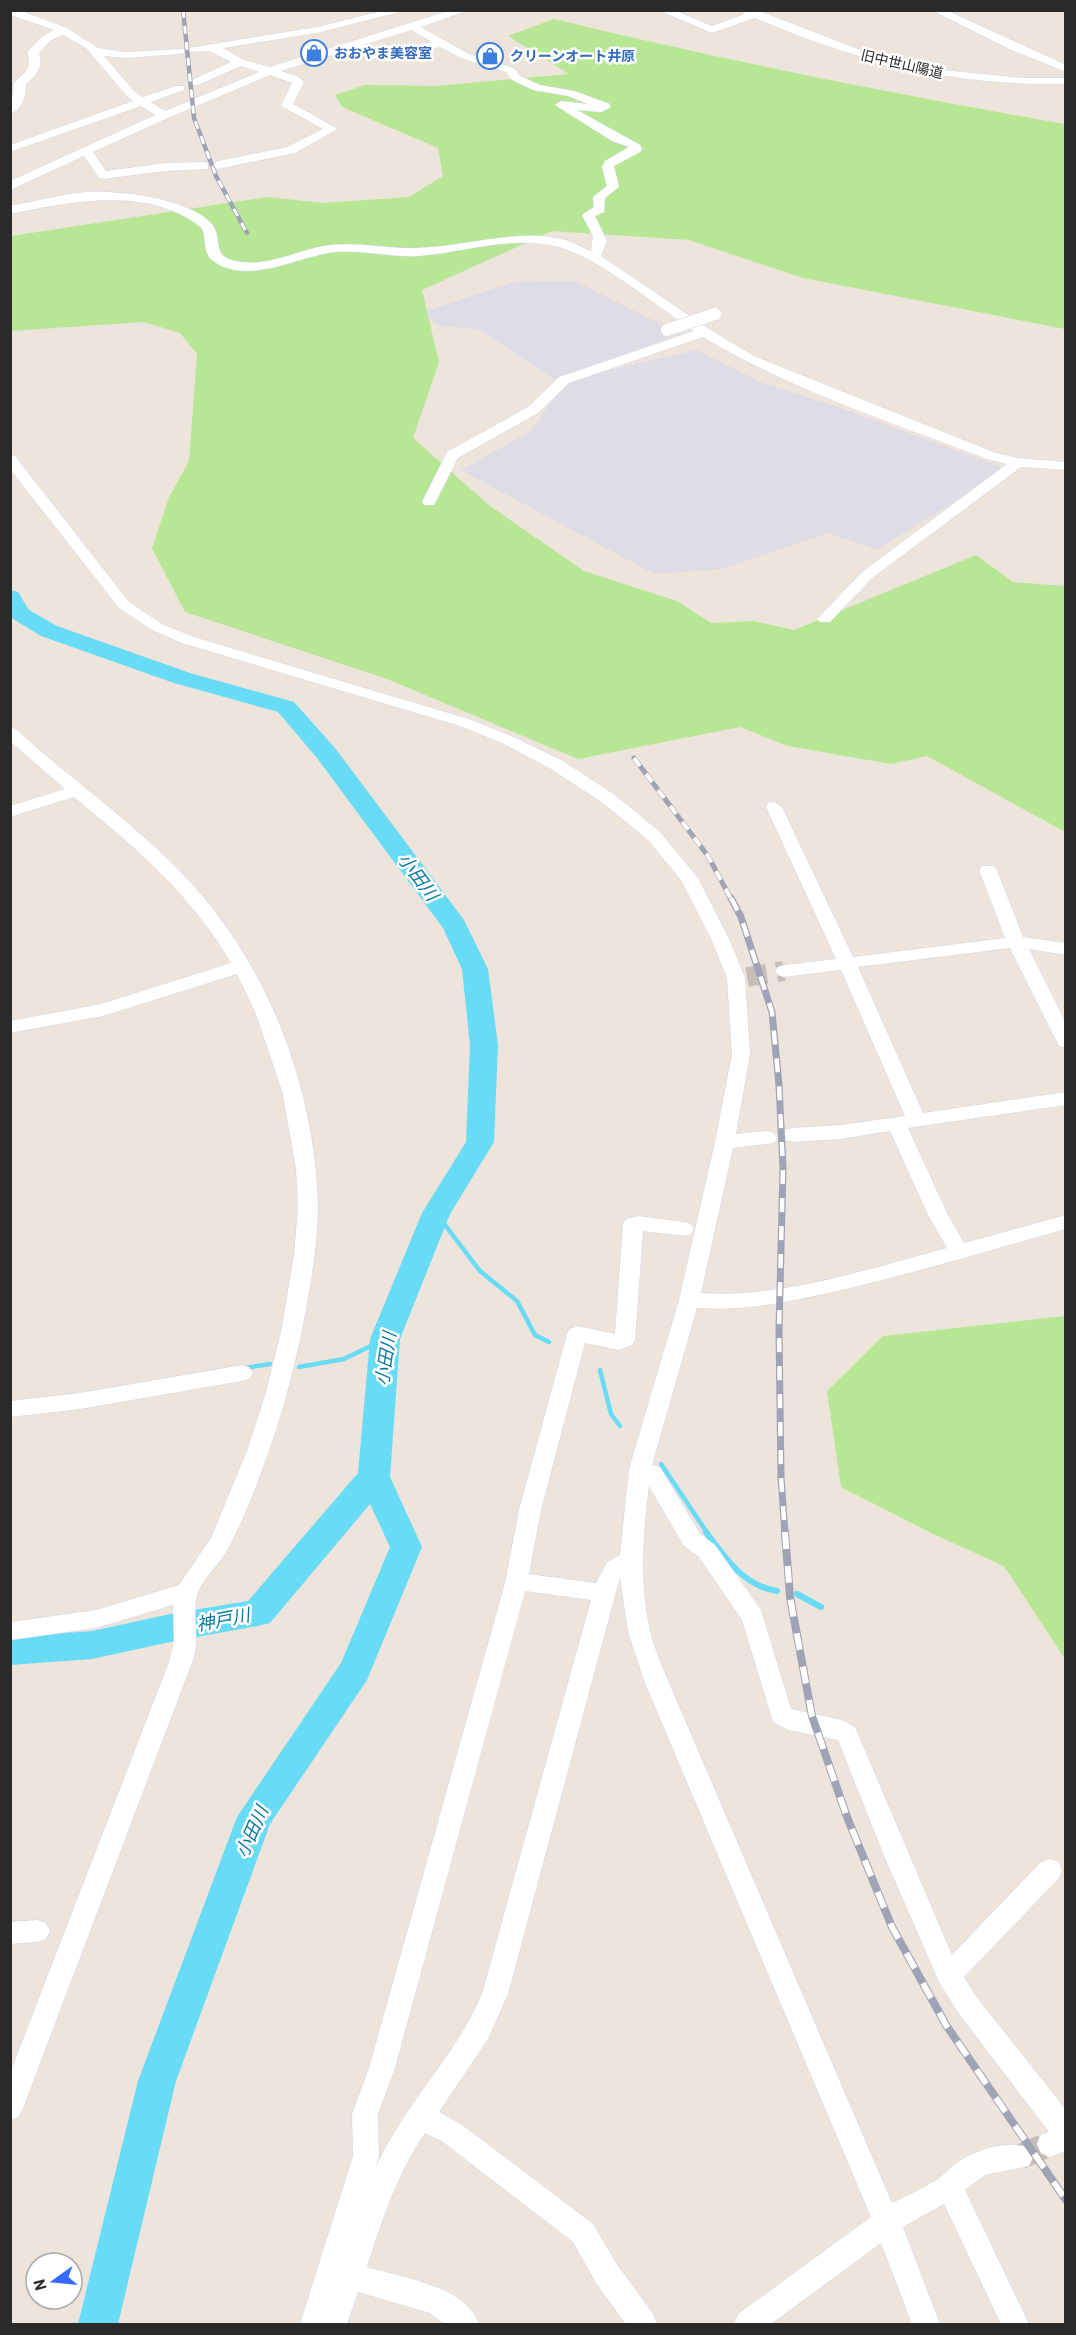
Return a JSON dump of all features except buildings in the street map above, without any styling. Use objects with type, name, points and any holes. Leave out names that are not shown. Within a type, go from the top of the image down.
[{"type":"street","points":[[95,51],[125,55],[211,47],[317,30],[402,10]]},
{"type":"street","points":[[10,186],[164,115],[270,71],[356,47],[464,10]]},
{"type":"street","points":[[663,10],[712,30],[750,12]]},
{"type":"street","points":[[936,10],[1065,69]]},
{"type":"street","points":[[10,11],[63,30],[95,51],[118,80],[140,101],[164,115]]},
{"type":"street","name":"旧中世山陽道","points":[[750,12],[837,48],[931,72],[989,81],[1032,83],[1065,81]]},
{"type":"street","points":[[413,27],[465,56],[510,70],[516,78],[537,88],[570,93],[606,106],[602,108],[561,105],[616,138],[634,145],[636,149],[609,164],[613,187],[599,197],[600,209],[588,215],[601,239],[600,250],[594,257]]},
{"type":"street","points":[[10,111],[20,98],[15,83],[32,74],[33,52],[37,46],[63,30]]},
{"type":"street","points":[[356,47],[367,49],[381,58],[442,43]]},
{"type":"street","points":[[211,47],[240,62],[295,79],[298,82],[287,105],[332,129],[291,150],[218,165]]},
{"type":"street","points":[[295,79],[314,60]]},
{"type":"street","points":[[194,83],[240,62]]},
{"type":"street","points":[[10,148],[180,88]]},
{"type":"street","points":[[87,152],[102,175],[165,167],[204,166]]},
{"type":"street","points":[[10,210],[89,196],[139,199],[192,216],[207,226],[212,240],[212,252],[218,258],[242,266],[277,263],[328,249],[363,248],[417,252],[511,239],[557,242],[594,257],[704,332],[749,359],[992,456],[1017,462],[1065,466]]},
{"type":"street","points":[[667,330],[714,314]]},
{"type":"street","points":[[429,502],[452,455],[533,410],[564,380],[704,332]]},
{"type":"street","points":[[10,459],[124,604],[157,627],[188,640],[466,723],[510,741],[557,765],[609,799],[654,836],[689,878],[742,977],[741,1054],[725,1142],[689,1300],[640,1469],[631,1542],[632,1593],[639,1632],[657,1683],[887,2222],[926,2325]]},
{"type":"street","points":[[825,619],[867,575],[1017,462]]},
{"type":"street","points":[[10,732],[76,791],[133,836],[177,879],[206,911],[243,966],[285,1069],[296,1111],[307,1183],[306,1241],[289,1344],[270,1417],[223,1537],[186,1597],[185,1642],[174,1679],[10,2108]]},
{"type":"street","points":[[10,752],[27,749]]},
{"type":"street","points":[[10,812],[76,791]]},
{"type":"street","points":[[774,807],[847,962],[916,1119]]},
{"type":"street","points":[[988,870],[1016,942],[1065,1042]]},
{"type":"street","points":[[784,971],[1016,942],[1065,949]]},
{"type":"street","points":[[10,1027],[103,1010],[243,966]]},
{"type":"street","points":[[792,1136],[840,1132],[1065,1098]]},
{"type":"street","points":[[895,1122],[938,1215],[959,1252]]},
{"type":"street","points":[[725,1142],[767,1138]]},
{"type":"street","points":[[689,1300],[725,1303],[804,1291],[959,1252],[1065,1222]]},
{"type":"street","points":[[314,2325],[366,2156],[365,2114],[382,2068],[516,1582],[530,1510],[577,1334],[619,1342],[625,1340],[633,1224],[684,1229]]},
{"type":"street","points":[[10,1409],[80,1401],[242,1373]]},
{"type":"street","points":[[640,1469],[652,1473],[692,1540],[707,1551],[753,1617],[781,1715],[788,1719],[842,1730],[847,1734],[897,1858],[948,1974],[1060,2138]]},
{"type":"street","points":[[333,2325],[381,2186],[397,2151],[479,2031],[495,1994],[611,1570],[620,1563],[631,1561]]},
{"type":"street","points":[[516,1582],[604,1593]]},
{"type":"street","points":[[10,1631],[96,1620],[186,1597]]},
{"type":"street","points":[[948,1974],[960,1965],[1050,1870]]},
{"type":"street","points":[[10,1932],[37,1931]]},
{"type":"street","points":[[421,2117],[452,2133],[583,2232],[606,2273],[643,2325]]},
{"type":"street","points":[[748,2325],[887,2222],[950,2187],[963,2174],[980,2164],[997,2159],[1020,2157]]},
{"type":"street","points":[[950,2187],[1015,2325]]},
{"type":"street","points":[[350,2277],[438,2301],[465,2325]]},
{"type":"shaded area","points":[[576,281],[680,334],[555,380],[478,329],[441,326],[421,313],[514,282]]},
{"type":"shaded area","points":[[697,350],[763,383],[838,407],[1006,469],[877,550],[829,533],[723,569],[654,574],[461,470],[531,431],[566,380]]},
{"type":"green space","points":[[554,19],[809,76],[1065,124],[1065,329],[803,278],[689,240],[552,231],[422,290],[439,362],[413,438],[490,506],[584,571],[677,601],[711,623],[753,621],[794,630],[976,555],[1013,582],[1065,586],[1065,832],[927,756],[891,764],[788,746],[740,727],[578,759],[387,679],[185,612],[152,548],[169,497],[189,461],[197,354],[180,333],[144,322],[11,331],[11,236],[268,197],[323,203],[409,197],[443,176],[438,148],[342,107],[335,95],[365,85],[436,86],[569,74],[508,36]]},
{"type":"green space","points":[[1066,1316],[1065,1659],[1004,1566],[931,1533],[841,1487],[827,1391],[883,1336]]},
{"type":"waterway","name":"小田川","points":[[10,597],[20,614],[49,631],[182,678],[286,707],[326,753],[455,926],[475,969],[484,1045],[480,1142],[436,1213],[385,1339],[374,1477]]},
{"type":"waterway","points":[[436,1213],[480,1271],[517,1301],[535,1335],[549,1342]]},
{"type":"waterway","points":[[299,1367],[344,1359],[385,1339]]},
{"type":"waterway","points":[[244,1368],[270,1364]]},
{"type":"waterway","points":[[600,1370],[611,1414],[620,1426]]},
{"type":"waterway","points":[[661,1464],[708,1534]]},
{"type":"waterway","name":"神戸川","points":[[10,1651],[92,1645],[175,1627],[258,1613],[374,1477]]},
{"type":"waterway","name":"小田川","points":[[98,2324],[157,2081],[255,1817],[355,1670],[406,1547],[374,1477]]},
{"type":"waterway","points":[[706,1532],[728,1561],[745,1577],[765,1588],[777,1591]]},
{"type":"waterway","points":[[797,1594],[821,1607]]},
{"type":"tunnel","points":[[747,977],[784,971]]},
{"type":"tunnel","points":[[1020,2157],[1050,2144]]},
{"type":"railway","points":[[183,10],[194,118],[216,176],[247,233]]},
{"type":"railway","points":[[634,758],[708,856],[731,899]]},
{"type":"railway","points":[[731,898],[741,917],[772,1012],[779,1085],[783,1168],[779,1330],[781,1477],[785,1534]]},
{"type":"railway","points":[[785,1532],[790,1597],[812,1716],[847,1817],[892,1927],[946,2025],[1066,2200]]},
{"type":"place","name":"おおやま美容室","points":[[314,53]]},
{"type":"place","name":"クリーンオート井原","points":[[490,56]]}]
